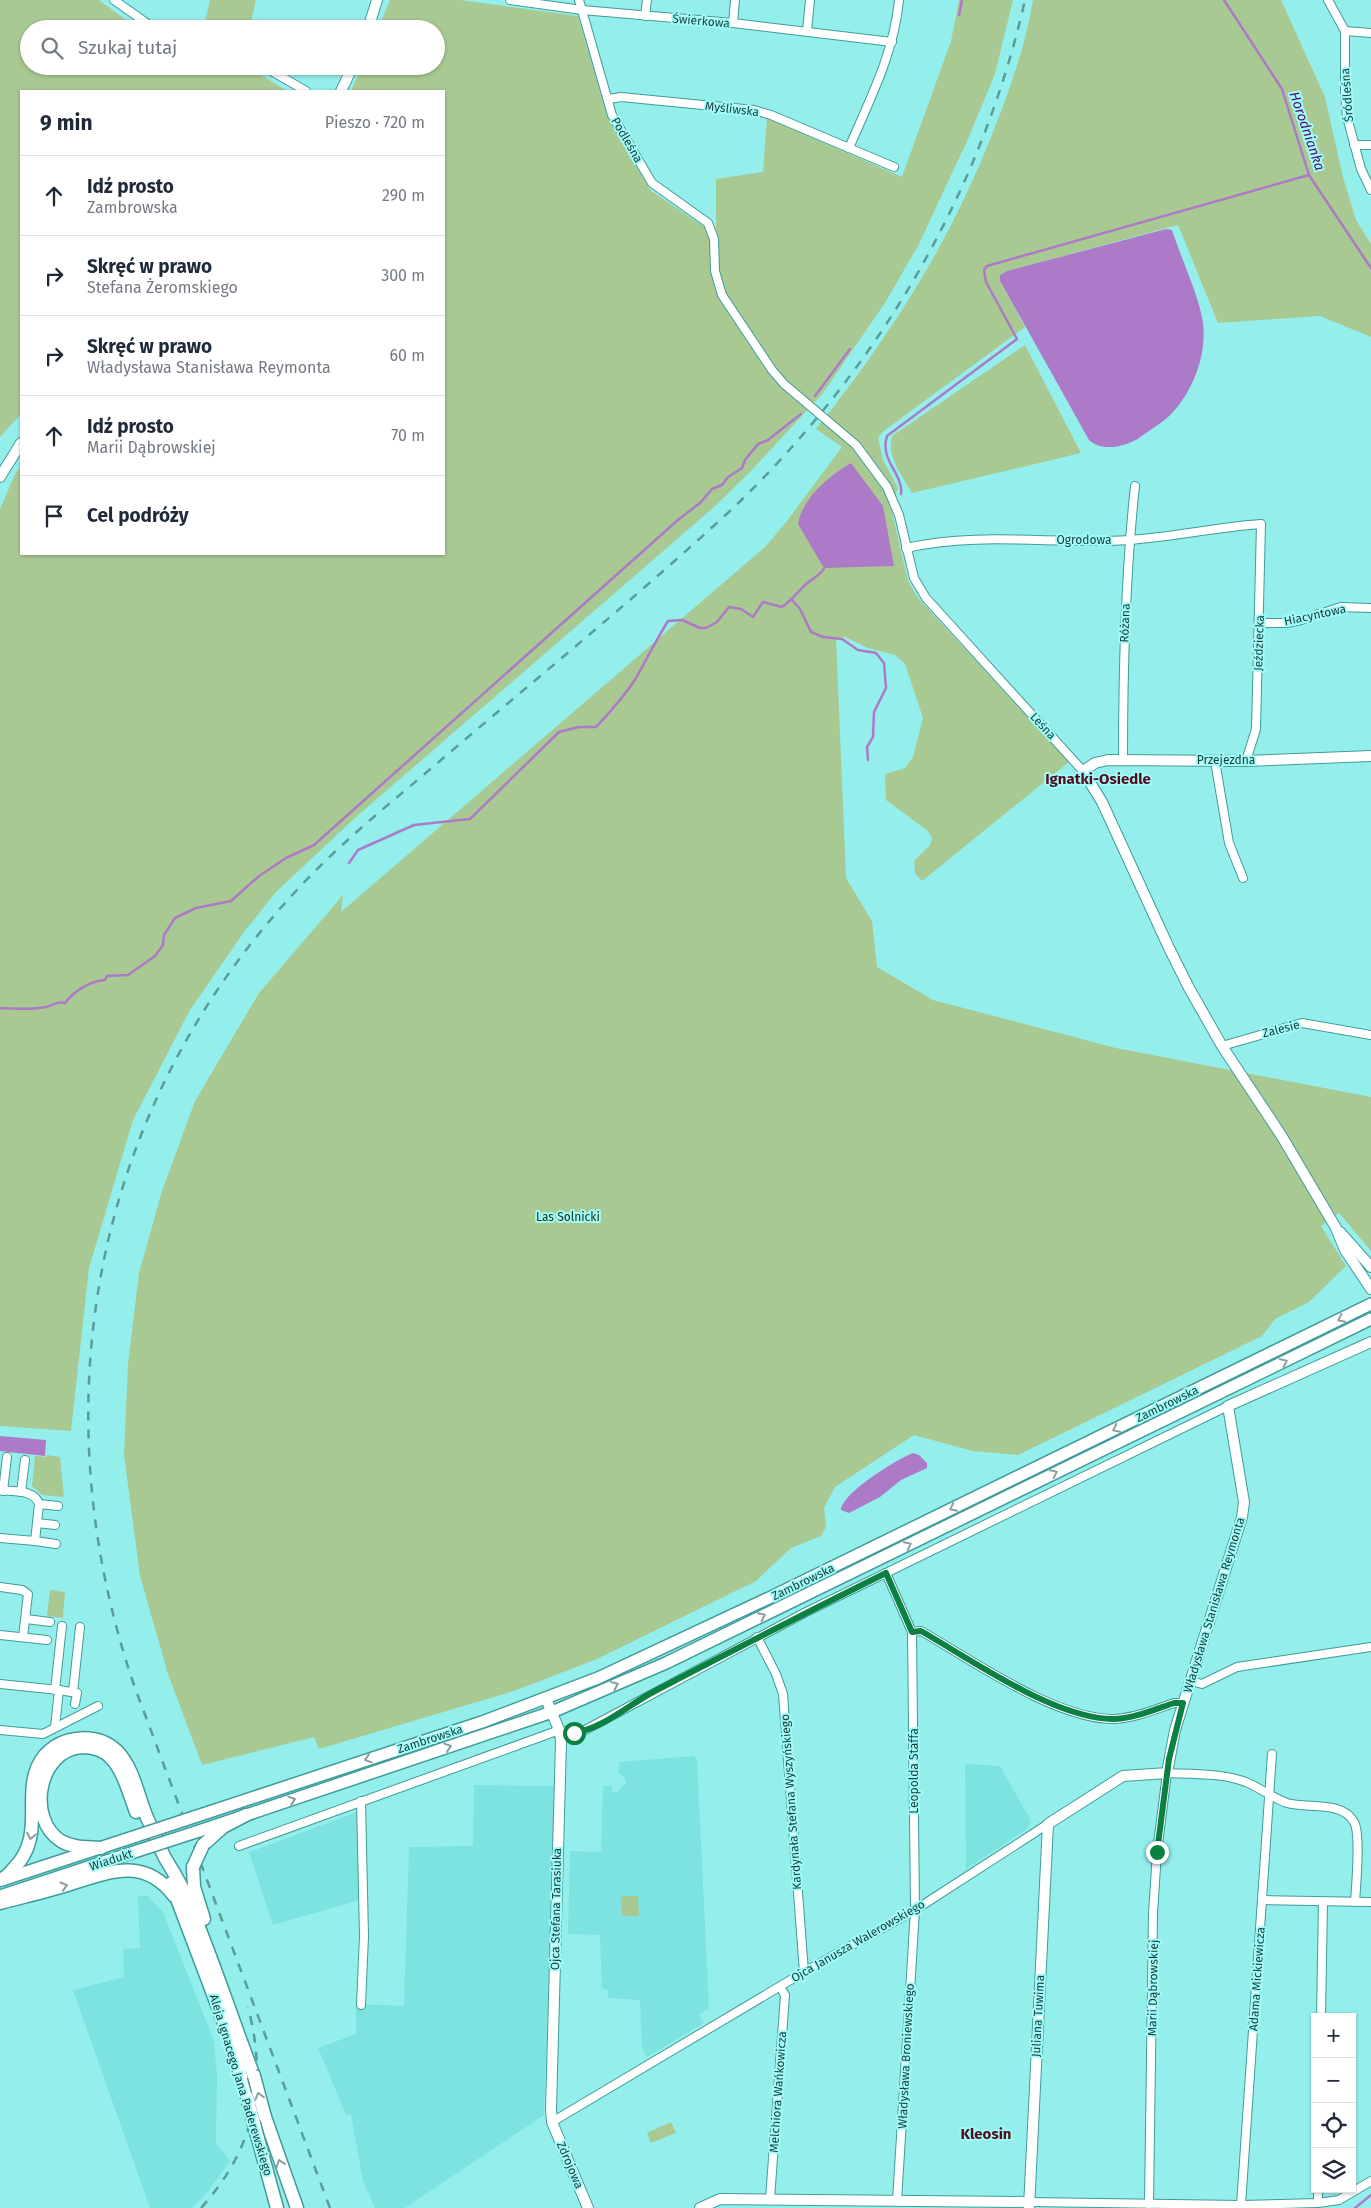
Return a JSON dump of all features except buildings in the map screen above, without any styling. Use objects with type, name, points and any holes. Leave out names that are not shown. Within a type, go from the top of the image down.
[{"type":"main road","name":"Zambrowska","points":[[214,1810],[546,1699],[598,1678],[701,1631],[1371,1304]]},
{"type":"main road","name":"Zambrowska","points":[[221,1823],[552,1712],[666,1663],[1371,1319]]},
{"type":"main road","points":[[1,1880],[18,1864],[30,1843],[33,1823],[33,1780],[36,1770],[46,1754],[65,1741],[80,1738],[101,1741],[116,1750],[128,1766],[161,1850],[188,1900],[254,2076]]},
{"type":"main road","points":[[101,1848],[79,1847],[60,1840],[53,1834],[45,1820],[42,1796],[45,1775],[55,1759],[69,1750],[92,1748],[103,1752],[116,1765],[148,1841],[181,1906]]},
{"type":"main road","name":"Wiadukt","points":[[1,1880],[214,1810]]},
{"type":"main road","points":[[246,1815],[223,1827],[203,1844],[194,1867],[194,1887],[236,2004],[247,2040],[254,2076]]},
{"type":"main road","name":"Wiadukt","points":[[0,1896],[221,1823]]},
{"type":"main road","points":[[0,1903],[106,1873],[124,1870],[142,1873],[158,1880],[181,1906]]},
{"type":"main road","name":"Aleja Ignacego Jana Paderewskiego","points":[[181,1906],[230,2039],[277,2208]]},
{"type":"main road","name":"Aleja Ignacego Jana Paderewskiego","points":[[254,2076],[265,2117],[297,2208]]},
{"type":"street","points":[[114,0],[143,20]]},
{"type":"street","points":[[371,20],[377,0]]},
{"type":"street","name":"Świerkowa","points":[[510,0],[582,10],[733,23],[892,42]]},
{"type":"street","name":"Podleśna","points":[[579,0],[609,99],[612,115],[652,183],[708,223]]},
{"type":"street","points":[[645,16],[647,0]]},
{"type":"street","points":[[733,23],[735,0]]},
{"type":"street","points":[[807,31],[810,0]]},
{"type":"street","points":[[850,148],[892,42],[899,0]]},
{"type":"street","name":"Śródleśna","points":[[1328,0],[1345,32],[1347,117],[1365,181],[1371,190]]},
{"type":"street","points":[[1345,32],[1371,33]]},
{"type":"street","points":[[278,75],[304,90]]},
{"type":"street","points":[[341,90],[349,75]]},
{"type":"street","name":"Myśliwska","points":[[609,99],[621,97],[754,110],[770,114],[894,167]]},
{"type":"street","points":[[1354,145],[1371,145]]},
{"type":"street","name":"Leśna","points":[[708,223],[714,239],[715,271],[722,294],[772,370],[784,384],[856,445],[887,487],[899,515],[914,578],[926,598],[1084,771],[1102,802],[1171,953],[1222,1046],[1281,1135],[1336,1228]]},
{"type":"street","points":[[0,477],[20,445]]},
{"type":"street","name":"Różana","points":[[1123,759],[1125,621],[1129,540],[1135,486]]},
{"type":"street","name":"Ogrodowa","points":[[906,548],[960,539],[1129,540],[1224,526],[1262,524]]},
{"type":"street","name":"Jeździecka","points":[[1246,761],[1256,729],[1262,524]]},
{"type":"street","name":"Hiacyntowa","points":[[1260,623],[1286,623],[1341,607],[1371,608]]},
{"type":"street","name":"Przejezdna","points":[[1084,771],[1099,762],[1123,759],[1246,761],[1371,756]]},
{"type":"street","points":[[1215,761],[1229,843],[1243,878]]},
{"type":"street","name":"Zalesie","points":[[1222,1046],[1302,1023],[1371,1035]]},
{"type":"street","points":[[1336,1228],[1354,1245],[1371,1267]]},
{"type":"street","points":[[1336,1228],[1345,1250],[1371,1289]]},
{"type":"street","points":[[239,1846],[361,1800],[554,1732],[585,1730],[608,1720],[649,1694],[756,1637],[1228,1406],[1317,1364],[1371,1342]]},
{"type":"street","name":"Władysława Stanisława Reymonta","points":[[1167,1773],[1175,1730],[1242,1517],[1244,1502],[1228,1406]]},
{"type":"street","points":[[7,1457],[1,1490],[21,1492],[34,1496],[38,1504],[35,1542]]},
{"type":"street","points":[[21,1492],[25,1460]]},
{"type":"street","points":[[38,1504],[58,1506]]},
{"type":"street","points":[[37,1523],[56,1525]]},
{"type":"street","points":[[0,1538],[56,1544]]},
{"type":"street","points":[[886,1573],[912,1632],[921,1631],[1009,1682],[1058,1706],[1082,1714],[1117,1719],[1174,1703],[1183,1703]]},
{"type":"street","points":[[0,1587],[22,1590],[28,1594],[23,1638]]},
{"type":"street","points":[[26,1619],[50,1622]]},
{"type":"street","points":[[55,1727],[62,1626]]},
{"type":"street","points":[[73,1692],[80,1626]]},
{"type":"street","name":"Leopolda Staffa","points":[[912,1632],[915,1910]]},
{"type":"street","points":[[0,1635],[47,1640]]},
{"type":"street","name":"Kardynała Stefana Wyszyńskiego","points":[[756,1637],[776,1674],[783,1694],[804,1972]]},
{"type":"street","points":[[1191,1680],[1202,1684],[1237,1667],[1371,1647]]},
{"type":"street","points":[[0,1684],[76,1692],[75,1704]]},
{"type":"street","name":"Ojca Stefana Tarasiuka","points":[[546,1699],[560,1732],[552,2122]]},
{"type":"street","points":[[0,1730],[40,1734],[98,1706]]},
{"type":"street","name":"Adama Mickiewicza","points":[[1241,2205],[1272,1754]]},
{"type":"street","points":[[1167,1773],[1226,1777],[1246,1782],[1285,1802],[1299,1806],[1342,1810],[1352,1819],[1357,1834],[1355,1902]]},
{"type":"street","name":"Ojca Janusza Walerowskiego","points":[[552,2122],[804,1972],[915,1910],[1123,1776],[1167,1773]]},
{"type":"street","name":"Marii Dąbrowskiej","points":[[1149,2204],[1153,1913],[1157,1852],[1167,1773]]},
{"type":"street","points":[[361,1800],[364,1936],[361,2005]]},
{"type":"street","name":"Juliana Tuwima","points":[[1029,2205],[1048,1824]]},
{"type":"street","points":[[1262,1900],[1371,1902]]},
{"type":"street","points":[[1321,2013],[1323,1902]]},
{"type":"street","name":"Władysława Broniewskiego","points":[[897,2201],[915,1910]]},
{"type":"street","name":"Melchiora Wańkowicza","points":[[770,2199],[785,1995],[780,1987]]},
{"type":"street","name":"Zdrojowa","points":[[552,2122],[588,2208]]},
{"type":"street","points":[[700,2208],[720,2199],[1029,2205],[1318,2204],[1339,2200],[1371,2181]]},
{"type":"street","points":[[1318,2193],[1318,2204]]},
{"type":"shaded area","points":[[1166,229],[1172,230],[1202,317],[1204,330],[1203,344],[1197,372],[1184,397],[1164,421],[1127,444],[1114,447],[1100,446],[1089,440],[1000,281],[1000,275],[1007,271]]},
{"type":"shaded area","points":[[851,463],[883,506],[894,566],[824,568],[798,524],[805,505],[811,496],[834,474]]},
{"type":"shaded area","points":[[0,1436],[46,1440],[45,1456],[0,1451]]},
{"type":"shaded area","points":[[913,1453],[919,1455],[927,1463],[927,1468],[901,1480],[880,1497],[849,1513],[841,1510],[850,1495],[871,1477]]},
{"type":"shaded area","points":[[694,1756],[697,1760],[709,2008],[699,2015],[704,2023],[647,2057],[642,2048],[640,2000],[608,1998],[608,1990],[602,1989],[600,1935],[568,1934],[570,1851],[601,1852],[603,1786],[612,1786],[612,1792],[618,1792],[626,1784],[625,1778],[619,1773],[619,1762]]},
{"type":"shaded area","points":[[965,1764],[1000,1766],[1031,1821],[1027,1829],[966,1869]]},
{"type":"shaded area","points":[[474,1785],[555,1786],[544,2115],[405,2208],[375,2208],[363,2181],[351,2115],[346,2115],[318,2048],[356,2034],[356,2004],[404,2006],[409,1847],[473,1846]]},
{"type":"shaded area","points":[[357,1812],[360,1900],[273,1925],[249,1852]]},
{"type":"shaded area","points":[[147,1895],[163,1912],[214,2041],[217,2076],[216,2143],[230,2161],[206,2194],[192,2208],[150,2208],[73,1990],[124,1977],[123,1949],[140,1948],[138,1897]]},
{"type":"green space","points":[[0,0],[99,0],[126,20],[20,20],[20,75],[261,75],[285,90],[20,90],[20,415],[0,437]]},
{"type":"green space","points":[[210,0],[256,0],[251,20],[205,20]]},
{"type":"green space","points":[[390,0],[460,0],[578,16],[607,116],[650,190],[716,235],[716,179],[763,172],[767,118],[902,177],[951,41],[959,0],[1013,0],[995,74],[968,139],[919,244],[885,303],[823,393],[750,472],[713,508],[356,817],[276,892],[244,932],[190,1010],[133,1120],[89,1268],[71,1431],[0,1426],[0,509],[15,474],[20,467],[20,555],[445,555],[445,90],[351,90],[358,75],[445,75],[445,20],[382,20]]},
{"type":"green space","name":"Las Solnicki","points":[[1033,0],[1281,0],[1325,97],[1343,177],[1356,220],[1371,244],[1371,337],[1320,316],[1218,323],[1178,225],[1007,271],[1000,275],[1000,281],[1025,327],[878,437],[883,460],[898,488],[891,508],[908,581],[918,598],[1069,762],[922,881],[915,873],[914,861],[930,845],[932,838],[928,831],[886,800],[885,774],[905,768],[913,757],[923,718],[905,664],[895,655],[868,648],[845,637],[836,638],[846,878],[872,921],[877,967],[933,1000],[1116,1048],[1371,1097],[1371,1251],[1339,1213],[1321,1226],[1346,1266],[1309,1302],[1275,1319],[1262,1336],[1018,1455],[972,1451],[914,1435],[835,1487],[824,1508],[826,1527],[821,1536],[791,1548],[756,1581],[597,1659],[514,1691],[319,1749],[314,1737],[202,1765],[168,1674],[140,1576],[124,1455],[128,1364],[139,1273],[162,1191],[195,1101],[259,993],[343,895],[341,912],[766,546],[787,521],[842,447],[816,429],[870,358],[918,285],[939,248],[978,169],[1007,96],[1022,49]]},
{"type":"green space","points":[[1025,345],[1081,453],[912,493],[893,459],[891,451],[892,436]]},
{"type":"green space","points":[[47,1455],[60,1457],[64,1497],[42,1495],[32,1486],[35,1456],[46,1457]]},
{"type":"green space","points":[[50,1590],[65,1592],[63,1618],[47,1616]]},
{"type":"green space","points":[[621,1896],[638,1896],[639,1916],[622,1916]]},
{"type":"green space","points":[[671,2122],[676,2133],[651,2143],[647,2133]]},
{"type":"waterway","points":[[959,15],[962,0]]},
{"type":"waterway","name":"Horodnianka","points":[[1224,0],[1282,89],[1309,175],[1371,268]]},
{"type":"waterway","points":[[901,494],[899,480],[886,453],[887,436],[1017,339],[986,282],[984,270],[987,266],[1309,175]]},
{"type":"waterway","points":[[815,396],[850,349]]},
{"type":"waterway","points":[[0,1008],[35,1009],[57,1003],[65,1003],[83,987],[105,980],[107,976],[128,975],[155,956],[163,945],[164,935],[175,918],[196,908],[231,901],[259,876],[286,858],[314,845],[679,519],[700,503],[712,489],[722,485],[728,477],[742,468],[745,460],[758,444],[768,440],[801,414]]},
{"type":"waterway","points":[[349,863],[358,850],[414,825],[470,819],[559,732],[579,727],[596,727],[632,685],[668,621],[682,620],[700,628],[706,628],[717,622],[729,607],[741,609],[753,617],[763,602],[782,607],[805,585],[819,575],[825,567]]},
{"type":"waterway","points":[[792,600],[800,609],[811,632],[823,637],[842,639],[858,650],[876,653],[884,663],[886,688],[874,712],[873,737],[867,747],[868,760]]},
{"type":"waterway","points":[[1355,2208],[1371,2195]]},
{"type":"railway","points":[[330,2208],[135,1688],[106,1582],[91,1476],[90,1370],[103,1266],[130,1165],[172,1068],[227,976],[297,890],[331,855],[367,823],[624,605],[731,510],[783,457],[831,400],[876,340],[916,277],[951,211],[981,143],[1006,72],[1025,0]]},
{"type":"railway","points":[[201,2208],[234,2162],[245,2138],[252,2114],[256,2089],[257,2062],[248,2007]]},
{"type":"district","name":"Ignatki-Osiedle","points":[[1098,779]]},
{"type":"district","name":"Kleosin","points":[[986,2134]]},
{"type":"route","points":[[574,1733],[608,1720],[649,1694],[749,1641],[886,1573],[912,1632],[921,1631],[1009,1682],[1058,1706],[1082,1714],[1117,1719],[1174,1703],[1183,1703],[1169,1759],[1157,1852]]}]
